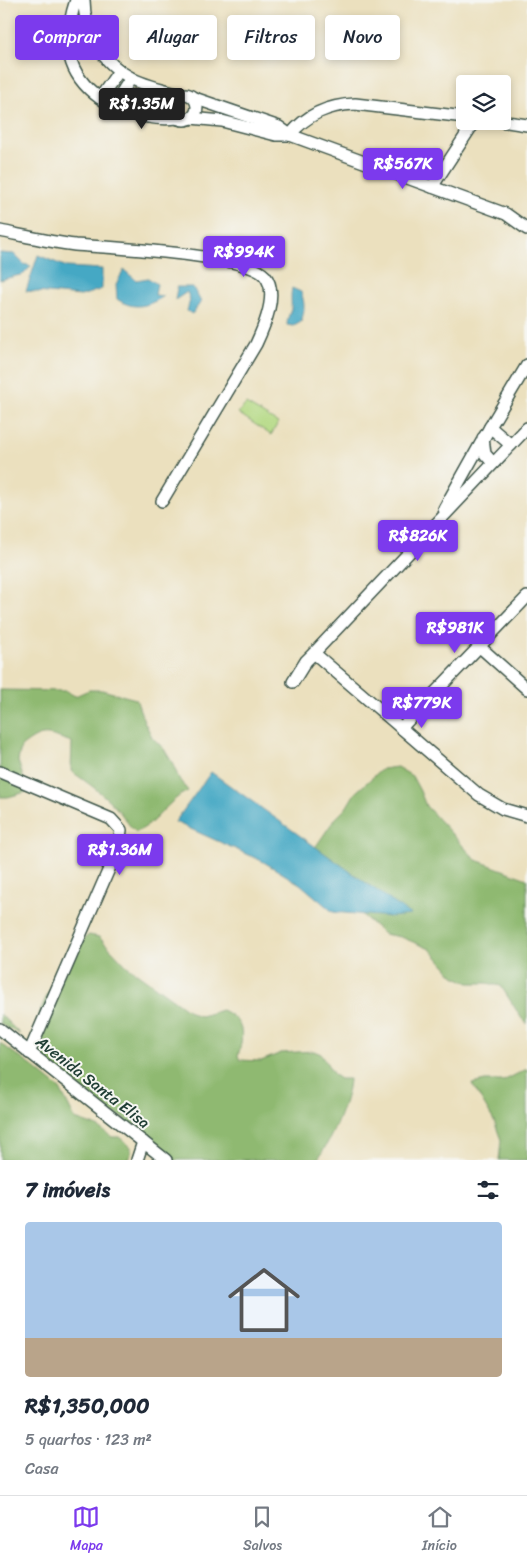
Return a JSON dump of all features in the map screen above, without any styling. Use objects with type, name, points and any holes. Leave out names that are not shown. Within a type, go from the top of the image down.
[{"type":"street","points":[[76,0],[69,28],[70,56],[76,70],[86,86],[100,98],[113,106],[136,115],[147,118],[178,118],[187,120],[191,118],[222,122],[276,135],[290,135],[310,116],[326,109],[345,105],[456,116]]},
{"type":"street","points":[[84,0],[87,24],[94,40],[104,56],[119,71],[131,78],[186,94],[278,127],[290,135],[506,214],[527,228]]},
{"type":"street","points":[[100,98],[119,71]]},
{"type":"street","points":[[113,106],[131,78]]},
{"type":"street","points":[[178,118],[172,112],[171,103],[181,94]]},
{"type":"street","points":[[191,118],[197,110],[194,98]]},
{"type":"street","points":[[511,123],[527,125]]},
{"type":"street","points":[[432,187],[469,130]]},
{"type":"street","points":[[0,231],[56,242],[216,258],[255,268],[264,275],[269,283],[267,317],[256,344],[162,501]]},
{"type":"street","points":[[436,524],[483,438],[527,365]]},
{"type":"street","points":[[490,426],[511,445]]},
{"type":"street","points":[[293,682],[306,661],[527,428]]},
{"type":"street","points":[[483,438],[486,454],[494,463]]},
{"type":"street","points":[[401,728],[527,598]]},
{"type":"street","points":[[480,647],[527,688]]},
{"type":"street","points":[[314,653],[479,795],[503,809],[527,816]]},
{"type":"street","points":[[0,772],[110,819],[121,830],[119,846],[30,1053]]},
{"type":"street","name":"Avenida Santa Elisa","points":[[0,1029],[166,1160]]},
{"type":"street","points":[[137,1160],[143,1142]]},
{"type":"green space","points":[[246,404],[278,423],[271,435],[238,413]]},
{"type":"green space","points":[[0,690],[66,691],[75,696],[89,690],[102,690],[136,699],[152,737],[164,749],[179,779],[188,791],[174,800],[150,823],[136,832],[107,799],[71,771],[72,742],[51,735],[40,735],[21,747],[18,761],[26,792],[8,797],[0,797]]},
{"type":"green space","points":[[397,767],[412,776],[426,806],[476,860],[527,879],[527,1024],[501,986],[487,983],[469,983],[454,976],[430,949],[401,937],[384,934],[335,891],[312,852],[334,820],[346,808],[355,793],[382,769]]},
{"type":"green space","points":[[89,935],[99,937],[127,966],[193,1014],[201,1016],[222,1010],[230,1014],[241,1029],[242,1035],[238,1056],[240,1060],[261,1061],[281,1053],[314,1051],[321,1054],[334,1075],[340,1079],[349,1079],[338,1121],[317,1160],[173,1160],[140,1128],[126,1123],[124,1118],[97,1107],[45,1063],[35,1048],[41,1009],[70,957]]},
{"type":"green space","points":[[0,1014],[20,1034],[0,1023]]},
{"type":"green space","points":[[0,1043],[60,1089],[75,1119],[98,1127],[112,1137],[119,1137],[131,1147],[131,1154],[127,1160],[0,1160]]},
{"type":"green space","points":[[527,1069],[527,1160],[499,1160],[501,1140],[494,1121],[472,1084],[485,1081],[503,1081]]},
{"type":"water","points":[[0,253],[14,254],[24,264],[31,266],[24,274],[0,280]]},
{"type":"water","points":[[38,255],[67,267],[102,269],[102,289],[81,296],[26,291]]},
{"type":"water","points":[[124,270],[136,280],[148,278],[157,284],[155,295],[164,296],[147,305],[135,306],[123,303],[117,299],[116,284]]},
{"type":"water","points":[[177,287],[193,287],[201,302],[192,314],[187,311],[190,300],[187,292],[175,300]]},
{"type":"water","points":[[292,288],[301,292],[304,307],[301,322],[294,326],[287,325],[291,309]]},
{"type":"water","points":[[211,772],[411,915],[391,917],[333,912],[300,884],[262,861],[175,822]]},
{"type":"building","points":[[134,88],[150,93],[144,109],[128,104]]}]
